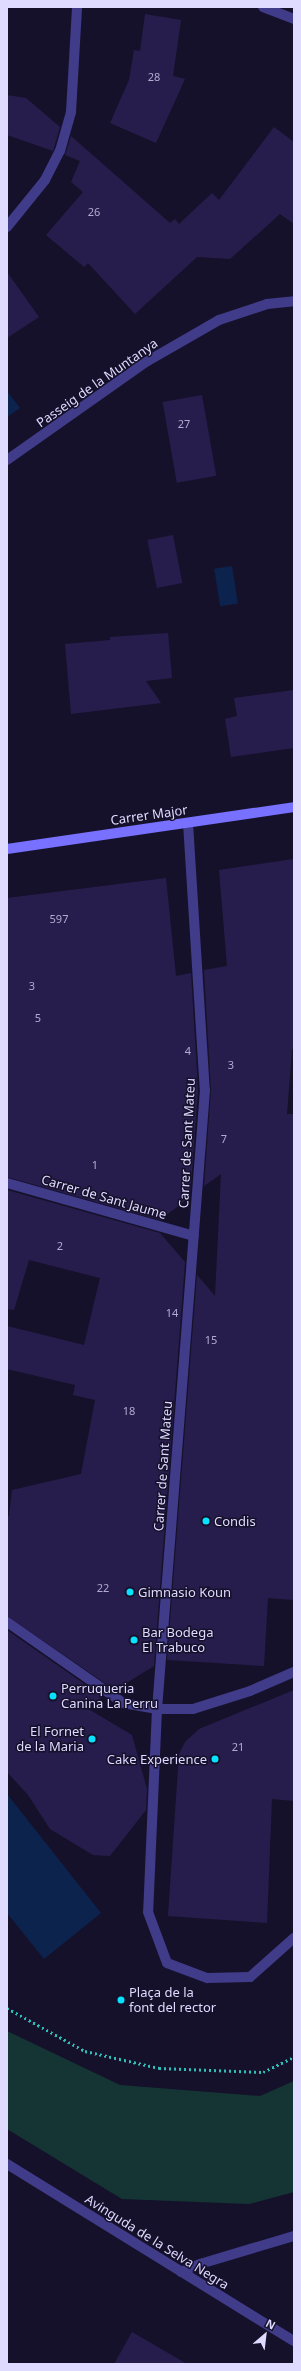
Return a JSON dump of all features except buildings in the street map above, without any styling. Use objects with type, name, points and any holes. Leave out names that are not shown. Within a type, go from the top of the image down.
[{"type":"street","points":[[7,227],[45,180],[60,151],[71,112],[77,7]]},
{"type":"street","points":[[263,7],[294,19]]},
{"type":"street","name":"Passeig de la Muntanya","points":[[7,460],[146,362],[212,324],[267,304],[294,301]]},
{"type":"street","name":"Carrer Major","points":[[7,849],[294,807]]},
{"type":"street","name":"Carrer de Sant Mateu","points":[[188,823],[205,1090],[157,1708],[148,1912],[167,1963],[207,1978],[250,1977],[294,1938]]},
{"type":"street","name":"Carrer de Sant Jaume","points":[[7,1183],[194,1236]]},
{"type":"street","points":[[7,1622],[123,1703],[157,1708],[193,1709],[250,1691],[294,1672]]},
{"type":"street","name":"Avinguda de la Selva Negra","points":[[7,2164],[294,2341]]},
{"type":"street","points":[[181,2272],[200,2264],[294,2236]]},
{"type":"path","points":[[7,2008],[27,2021],[85,2050],[159,2068],[263,2072],[294,2057]]},
{"type":"green space","points":[[7,2031],[120,2085],[260,2096],[294,2081],[294,2192],[249,2204],[122,2199],[7,2129]]},
{"type":"water","points":[[7,391],[20,408],[7,417]]},
{"type":"water","points":[[232,566],[238,604],[220,606],[214,569]]},
{"type":"water","points":[[7,1794],[101,1913],[44,1959],[7,1913]]},
{"type":"place","name":"Condis","points":[[206,1521]]},
{"type":"place","name":"Gimnasio Koun","points":[[130,1592]]},
{"type":"place","name":"Bar Bodega El Trabuco","points":[[134,1640]]},
{"type":"place","name":"Perruqueria Canina La Perru","points":[[53,1696]]},
{"type":"place","name":"El Fornet de la Maria","points":[[92,1739]]},
{"type":"place","name":"Cake Experience","points":[[215,1759]]},
{"type":"place","name":"Plaça de la font del rector","points":[[121,2000]]}]
